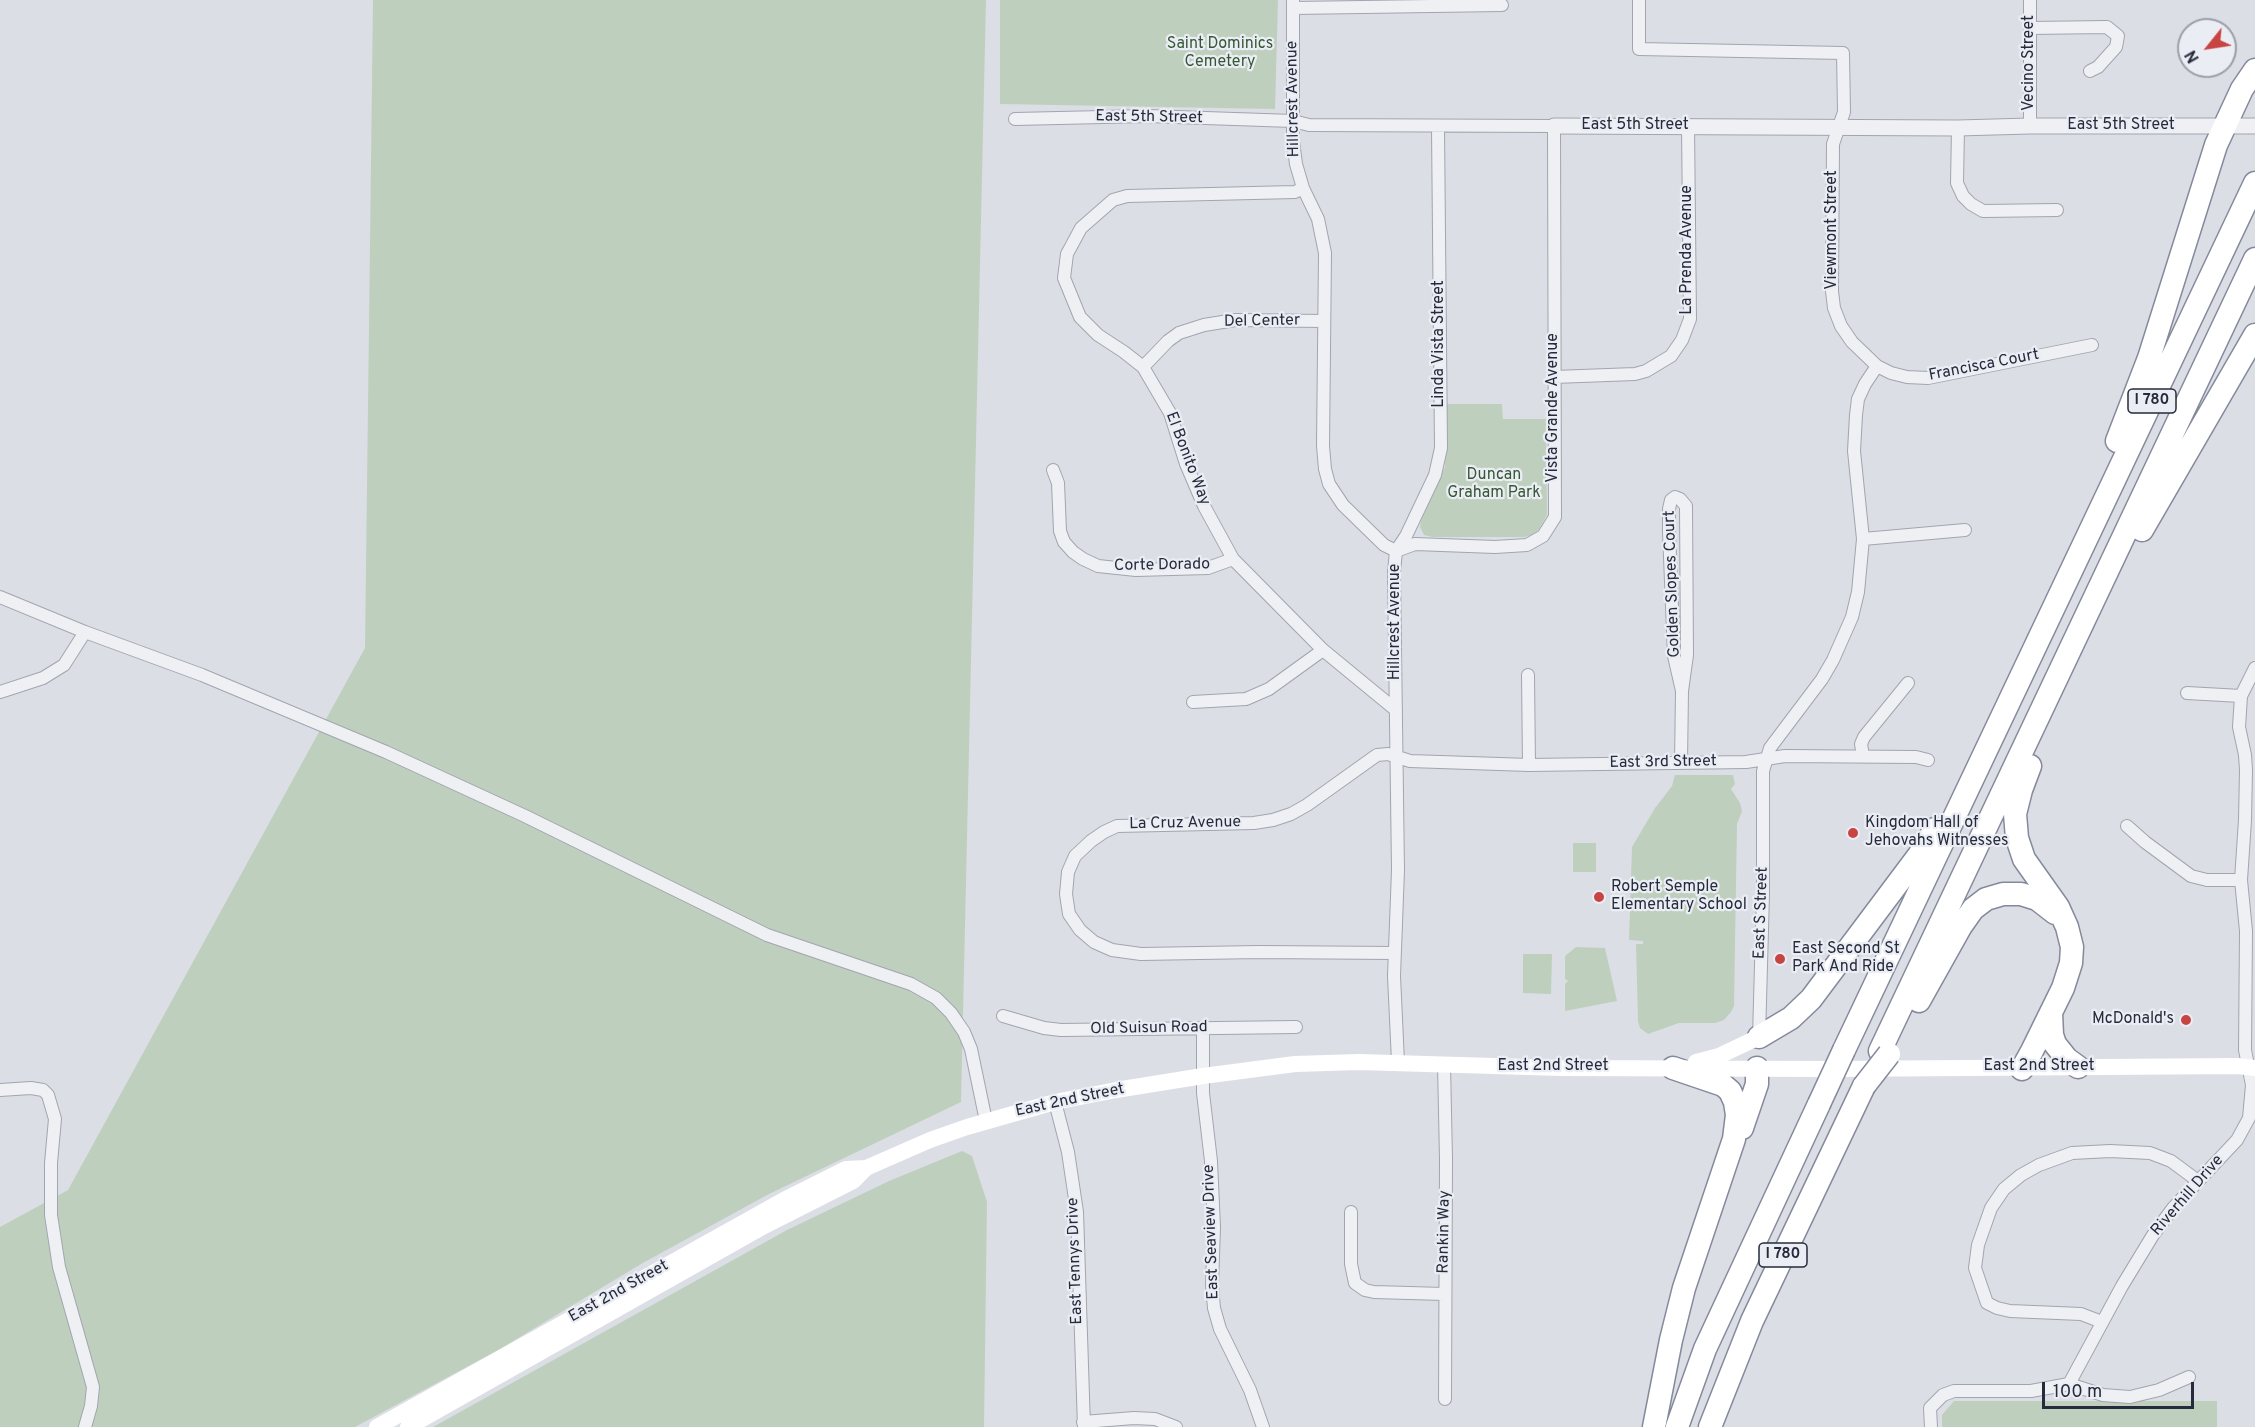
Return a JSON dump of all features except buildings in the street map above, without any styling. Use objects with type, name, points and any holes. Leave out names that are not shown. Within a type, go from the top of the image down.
[{"type":"highway","points":[[2048,619],[2067,561],[2124,425],[2149,358],[2216,146],[2242,89],[2255,70]]},
{"type":"highway","name":"I 780","points":[[1677,1427],[1705,1349],[1844,1050],[2255,183]]},
{"type":"highway","name":"I 780","points":[[1710,1427],[1752,1320],[1864,1086],[1884,1053],[2255,259]]},
{"type":"highway","points":[[2089,612],[2113,580],[2255,336]]},
{"type":"highway","points":[[2022,1069],[2063,988],[2071,963],[2070,937],[2058,907],[2024,859],[2017,838],[2015,814],[2020,790],[2060,691],[2068,656]]},
{"type":"highway","points":[[1759,1037],[1791,1018],[1811,999],[1919,855],[1991,739]]},
{"type":"highway","points":[[1884,1053],[1961,926],[1973,909],[1986,899],[2003,894],[2021,894],[2037,899],[2062,918]]},
{"type":"highway","points":[[2051,1013],[2052,1035],[2055,1044],[2067,1059],[2078,1067]]},
{"type":"highway","points":[[1654,1427],[1684,1288],[1734,1139],[1737,1115],[1736,1102],[1730,1091],[1710,1079],[1673,1068]]},
{"type":"highway","points":[[1734,1139],[1741,1130],[1757,1084],[1757,1068]]},
{"type":"main road","points":[[1673,1068],[1719,1056],[1759,1037]]},
{"type":"main road","name":"East S Street","points":[[1757,1068],[1759,1037]]},
{"type":"main road","name":"East 2nd Street","points":[[377,1427],[784,1200],[846,1169],[866,1168],[930,1140],[1056,1101],[1203,1076],[1295,1064],[1398,1062],[1444,1065],[1673,1068],[2252,1068]]},
{"type":"main road","name":"East 2nd Street","points":[[408,1427],[764,1226],[853,1181],[866,1168]]},
{"type":"street","name":"Viewmont Street","points":[[1639,0],[1639,49],[1843,53],[1844,112],[1833,144],[1832,291],[1834,308],[1841,326],[1852,342],[1877,366]]},
{"type":"street","name":"Vecino Street","points":[[2030,0],[2030,126]]},
{"type":"street","points":[[1293,4],[1502,4]]},
{"type":"street","name":"Hillcrest Avenue","points":[[1293,4],[1293,121],[1296,164],[1303,188],[1318,219],[1323,240],[1325,469],[1329,484],[1343,505],[1384,545],[1396,551],[1394,572],[1398,870],[1394,953],[1398,1062]]},
{"type":"street","points":[[2030,28],[2107,27],[2118,36],[2116,47],[2098,67],[2090,71]]},
{"type":"street","name":"East 5th Street","points":[[1015,119],[1128,116],[1293,121],[1309,125],[1438,127],[2255,126]]},
{"type":"street","name":"La Prenda Avenue","points":[[1554,377],[1646,372],[1671,356],[1682,340],[1690,319],[1688,125]]},
{"type":"street","name":"Vista Grande Avenue","points":[[1396,551],[1415,544],[1495,547],[1527,545],[1543,536],[1555,517],[1554,126]]},
{"type":"street","name":"Linda Vista Street","points":[[1396,551],[1406,536],[1435,475],[1441,448],[1438,127]]},
{"type":"street","points":[[1958,128],[1957,183],[1963,196],[1971,204],[1983,211],[2057,210]]},
{"type":"street","name":"El Bonito Way","points":[[1303,188],[1295,192],[1127,196],[1113,200],[1081,228],[1067,254],[1064,278],[1080,317],[1098,335],[1143,367],[1170,413],[1186,464],[1204,506],[1233,559],[1323,650],[1396,710]]},
{"type":"street","name":"Del Center","points":[[1143,367],[1168,340],[1179,333],[1204,325],[1235,320],[1324,321]]},
{"type":"street","name":"Francisca Court","points":[[1877,366],[1907,377],[1928,378],[2092,345]]},
{"type":"street","points":[[1766,758],[1770,748],[1822,679],[1844,637],[1858,592],[1863,539],[1854,451],[1856,415],[1858,399],[1877,366]]},
{"type":"street","name":"Corte Dorado","points":[[1053,470],[1058,483],[1060,531],[1064,542],[1083,559],[1098,566],[1136,570],[1208,568],[1233,559]]},
{"type":"street","name":"Golden Slopes Court","points":[[1681,762],[1682,691],[1687,655],[1686,506],[1676,498],[1671,500],[1669,509],[1669,532],[1674,656],[1682,691]]},
{"type":"street","points":[[1863,539],[1965,530]]},
{"type":"street","points":[[0,597],[85,632],[202,675],[397,757],[568,837],[767,935],[910,984],[936,998],[951,1013],[964,1032],[971,1049],[986,1121]]},
{"type":"street","points":[[0,692],[42,678],[64,665],[85,632]]},
{"type":"street","points":[[1193,702],[1246,699],[1269,689],[1323,650]]},
{"type":"street","points":[[2187,693],[2241,696],[2255,668]]},
{"type":"street","points":[[1528,675],[1529,765]]},
{"type":"street","points":[[1863,756],[1861,744],[1864,737],[1908,683]]},
{"type":"street","name":"Riverhill Drive","points":[[2069,1384],[2153,1235],[2173,1208],[2237,1140],[2250,1118],[2252,1068],[2245,1050],[2246,932],[2241,880],[2250,755],[2239,727],[2241,696]]},
{"type":"street","name":"La Cruz Avenue","points":[[1394,953],[1141,954],[1112,950],[1094,942],[1080,930],[1069,914],[1066,894],[1068,872],[1075,856],[1091,841],[1117,826],[1254,823],[1273,820],[1292,814],[1307,805],[1372,758],[1388,754],[1397,757]]},
{"type":"street","name":"East 3rd Street","points":[[1397,757],[1410,761],[1529,765],[1746,762],[1766,758],[1863,756],[1916,757],[1928,760]]},
{"type":"street","name":"East S Street","points":[[1759,1037],[1763,894],[1762,771],[1766,758]]},
{"type":"street","points":[[2127,825],[2145,842],[2191,876],[2207,880],[2241,880]]},
{"type":"street","name":"Old Suisun Road","points":[[1003,1016],[1044,1028],[1061,1030],[1296,1027]]},
{"type":"street","name":"East Seaview Drive","points":[[1203,1028],[1203,1094],[1211,1161],[1214,1227],[1212,1285],[1214,1308],[1220,1329],[1250,1390],[1263,1427]]},
{"type":"street","name":"Rankin Way","points":[[1444,1065],[1445,1399]]},
{"type":"street","points":[[0,1090],[31,1088],[43,1090],[48,1095],[55,1119],[51,1163],[51,1215],[59,1267],[93,1386],[85,1427]]},
{"type":"street","name":"East Tennys Drive","points":[[1056,1101],[1068,1152],[1077,1212],[1083,1425]]},
{"type":"street","points":[[2102,1322],[2081,1314],[2010,1311],[1987,1303],[1975,1268],[1978,1245],[1991,1208],[2004,1188],[2039,1165],[2072,1153],[2110,1151],[2150,1153],[2171,1161],[2198,1181]]},
{"type":"street","points":[[1351,1212],[1352,1264],[1355,1283],[1365,1290],[1374,1292],[1444,1294]]},
{"type":"street","points":[[1931,1427],[1930,1408],[1942,1395],[1954,1391],[2031,1391],[2069,1384],[2103,1395],[2130,1397],[2159,1390],[2189,1377]]},
{"type":"street","points":[[1083,1425],[1134,1418],[1155,1419],[1176,1427]]},
{"type":"green space","points":[[373,0],[986,0],[961,1102],[769,1194],[641,1264],[500,1349],[355,1427],[0,1427],[0,1227],[68,1190],[365,648]]},
{"type":"green space","name":"Saint Dominics Cemetery","points":[[1000,0],[1278,0],[1275,109],[1000,104]]},
{"type":"green space","name":"Duncan Graham Park","points":[[1447,404],[1502,404],[1503,419],[1546,419],[1547,515],[1533,535],[1524,537],[1432,537],[1424,535],[1420,527],[1421,521],[1445,467]]},
{"type":"green space","points":[[1675,775],[1733,775],[1735,784],[1731,789],[1742,811],[1737,824],[1734,1006],[1724,1020],[1715,1023],[1679,1023],[1648,1034],[1640,1028],[1638,1021],[1636,944],[1643,944],[1643,941],[1629,940],[1632,847],[1655,808],[1672,786]]},
{"type":"green space","points":[[1573,843],[1596,843],[1596,872],[1573,872]]},
{"type":"green space","points":[[1576,947],[1605,948],[1617,1001],[1565,1011],[1565,984],[1568,981],[1565,979],[1565,956]]},
{"type":"green space","points":[[1523,954],[1552,954],[1551,994],[1523,993]]},
{"type":"green space","points":[[962,1151],[972,1156],[987,1202],[984,1427],[433,1427],[787,1230],[889,1181]]},
{"type":"green space","points":[[1954,1401],[2217,1401],[2217,1427],[1942,1427],[1942,1415]]},
{"type":"place","name":"Kingdom Hall of Jehovahs Witnesses","points":[[1853,833]]},
{"type":"place","name":"Robert Semple Elementary School","points":[[1599,897]]},
{"type":"place","name":"East Second St Park And Ride","points":[[1780,959]]},
{"type":"place","name":"McDonald's","points":[[2186,1020]]}]
